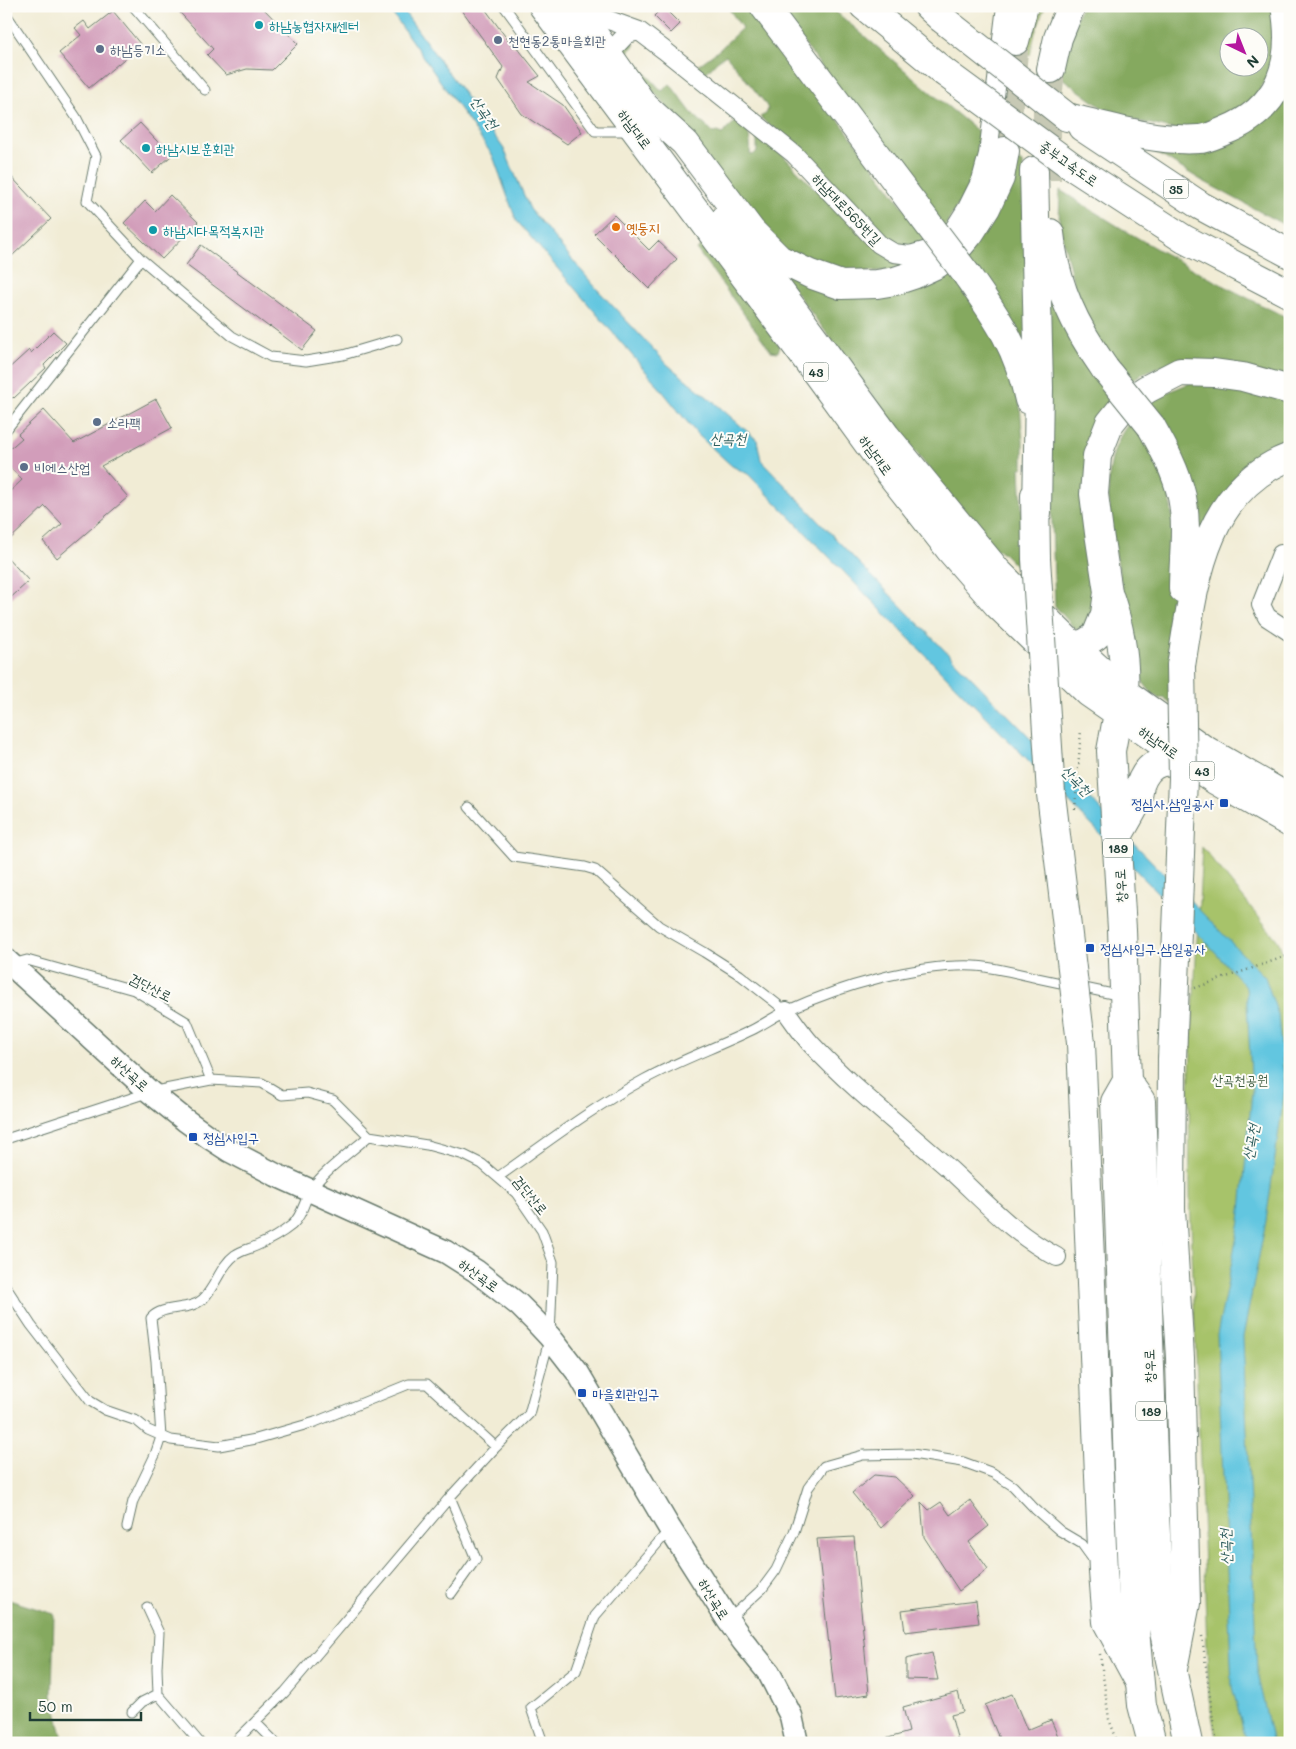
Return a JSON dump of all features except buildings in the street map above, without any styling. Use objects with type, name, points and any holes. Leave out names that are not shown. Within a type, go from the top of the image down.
[{"type":"main road","name":"하남대로","points":[[543,6],[563,36],[637,132],[905,493],[951,551],[998,605],[1089,693],[1121,702],[1290,799]]},
{"type":"main road","points":[[764,6],[967,275],[1003,328],[1016,353],[1025,382],[1029,404],[1036,513]]},
{"type":"main road","name":"중부고속도로","points":[[864,6],[944,72],[1073,167],[1184,239],[1290,294]]},
{"type":"main road","points":[[1015,41],[1024,6]]},
{"type":"main road","points":[[1061,6],[1047,64],[1071,6]]},
{"type":"main road","points":[[1067,116],[1133,133],[1158,137],[1200,139],[1240,125],[1268,102],[1283,76],[1288,47],[1285,6]]},
{"type":"main road","name":"하남대로","points":[[574,7],[607,55],[886,436],[997,570],[1074,647],[1121,702],[1194,766],[1253,803],[1290,823]]},
{"type":"main road","name":"35","points":[[934,12],[1067,116],[1201,206],[1290,254]]},
{"type":"main road","points":[[642,103],[686,143],[750,231],[779,259],[810,274],[841,285],[876,284],[894,281],[937,264],[959,246],[986,208],[1000,178],[1005,151]]},
{"type":"main road","points":[[1139,1681],[1107,1622],[1102,1572],[1081,1043],[1051,794],[1036,559],[1040,176],[1051,248],[1060,287],[1080,328],[1105,369],[1151,426],[1169,459],[1182,497],[1184,520],[1181,666],[1183,778],[1172,1059],[1171,1209],[1180,1358],[1186,1603],[1172,1669]]},
{"type":"main road","points":[[1045,650],[1062,650],[1086,643],[1096,636],[1105,614],[1108,592],[1094,494],[1098,456],[1110,423],[1126,403],[1147,388],[1180,372],[1214,373],[1243,377],[1290,390]]},
{"type":"main road","points":[[1181,666],[1194,588],[1201,558],[1211,534],[1224,511],[1240,490],[1260,473],[1280,461],[1290,458]]},
{"type":"main road","name":"창우로","points":[[1108,592],[1117,618],[1126,670],[1111,751],[1122,929],[1127,1081],[1115,1102],[1133,1608],[1142,1705],[1152,1743]]},
{"type":"main road","points":[[1117,838],[1137,802],[1140,786],[1146,773],[1161,762],[1175,761],[1194,766]]},
{"type":"main road","name":"창우로","points":[[1127,1081],[1141,1101],[1160,1614],[1188,1743]]},
{"type":"street","name":"하남대로565번길","points":[[574,7],[639,30],[794,154],[879,244],[894,253],[910,255],[928,250],[953,230],[981,180],[988,154],[1006,6]]},
{"type":"street","points":[[607,55],[616,43],[627,34],[639,30]]},
{"type":"street","points":[[1281,554],[1261,605],[1267,617],[1290,632]]},
{"type":"street","name":"하산곡로","points":[[9,962],[150,1092],[185,1120],[230,1151],[276,1175],[446,1252],[476,1271],[512,1300],[550,1337],[592,1394],[670,1529],[728,1620],[773,1680],[791,1716],[797,1743]]},
{"type":"street","points":[[786,1011],[810,1043],[851,1084],[964,1182],[1009,1226],[1035,1246],[1057,1257]]},
{"type":"lane","points":[[133,6],[205,90]]},
{"type":"lane","points":[[504,6],[595,131],[637,132]]},
{"type":"lane","points":[[6,14],[76,117],[96,156],[87,201],[141,259],[232,336],[271,357],[306,361],[343,355],[397,339]]},
{"type":"lane","points":[[6,430],[141,259]]},
{"type":"lane","points":[[469,807],[514,857],[595,870],[659,926],[740,975],[786,1011]]},
{"type":"lane","name":"검단산로","points":[[9,962],[27,960],[134,990],[188,1022],[211,1080]]},
{"type":"lane","points":[[498,1177],[592,1111],[644,1080],[674,1064],[752,1030],[786,1011],[852,986],[941,967],[975,966],[1124,997]]},
{"type":"lane","points":[[6,1138],[150,1092],[211,1080],[262,1083],[282,1095],[307,1093],[333,1100],[369,1136],[330,1169],[311,1190],[303,1211],[293,1224],[268,1241],[235,1255],[203,1299],[184,1308],[167,1309],[155,1313],[151,1318],[161,1437],[155,1455],[133,1501],[127,1527]]},
{"type":"lane","name":"검단산로","points":[[234,1743],[285,1692],[450,1497],[529,1414],[550,1337],[553,1262],[542,1231],[516,1193],[482,1164],[464,1155],[427,1145],[369,1136]]},
{"type":"lane","points":[[6,1287],[31,1325],[90,1401],[105,1410],[137,1421],[161,1437],[220,1446],[256,1439],[315,1422],[409,1384],[427,1384],[496,1447]]},
{"type":"lane","points":[[728,1620],[762,1589],[776,1570],[794,1532],[808,1488],[824,1466],[863,1454],[912,1454],[964,1462],[992,1473],[1013,1486],[1035,1510],[1060,1531],[1082,1544],[1102,1572]]},
{"type":"lane","points":[[450,1497],[476,1559],[451,1594]]},
{"type":"lane","points":[[543,1743],[531,1708],[576,1671],[596,1616],[670,1529]]},
{"type":"lane","points":[[147,1607],[159,1633],[158,1694],[200,1743]]},
{"type":"lane","points":[[132,1712],[142,1702],[158,1694]]},
{"type":"lane","points":[[255,1722],[276,1743]]},
{"type":"path","points":[[1077,785],[1081,730]]},
{"type":"path","points":[[1190,990],[1290,955]]},
{"type":"green space","points":[[727,6],[754,6],[931,244],[926,247],[891,245],[760,117],[766,114],[768,109],[765,103],[726,55],[717,61],[705,74],[696,67],[719,50],[742,28]]},
{"type":"green space","points":[[776,6],[829,6],[985,137],[968,185],[943,229]]},
{"type":"green space","points":[[1036,6],[1045,6],[1035,33],[1030,55],[1026,52],[1028,35]]},
{"type":"green space","points":[[1081,6],[1274,6],[1278,22],[1273,70],[1268,77],[1268,28],[1218,28],[1218,78],[1268,78],[1248,107],[1189,133],[1112,115],[1062,78],[1059,61]]},
{"type":"green space","points":[[626,43],[633,43],[635,45],[626,53],[662,91],[670,84],[691,112],[713,133],[722,134],[739,118],[749,134],[750,154],[753,155],[757,151],[757,133],[777,149],[817,191],[916,262],[859,279],[780,251],[663,102],[635,72],[620,52]]},
{"type":"green space","points":[[1290,84],[1290,228],[1201,180],[1155,152],[1195,153],[1228,145],[1240,138]]},
{"type":"green space","points":[[1018,160],[1023,164],[1029,360],[963,256],[1011,181]]},
{"type":"green space","points":[[1060,190],[1173,258],[1231,290],[1290,319],[1290,380],[1170,364],[1148,371],[1128,383],[1082,319],[1059,223]]},
{"type":"green space","points":[[705,242],[780,346],[778,352],[771,351],[697,250]]},
{"type":"green space","points":[[949,268],[988,320],[1020,405],[1023,442],[1023,467],[1020,468],[1024,557],[1019,558],[1024,563],[1023,573],[1002,552],[990,547],[911,446],[783,275]]},
{"type":"green space","points":[[1045,277],[1118,398],[1110,405],[1097,594],[1089,620],[1076,630],[1055,606]]},
{"type":"green space","points":[[1197,380],[1290,397],[1290,446],[1199,541],[1144,402]]},
{"type":"green space","points":[[1133,418],[1167,478],[1179,566],[1172,704],[1163,697],[1159,699],[1135,672],[1110,515],[1108,494],[1113,454],[1121,435]]},
{"type":"green space","name":"산곡천공원","points":[[1202,847],[1278,941],[1290,971],[1290,1743],[1217,1743],[1209,1699],[1190,1197],[1189,1089]]},
{"type":"green space","points":[[6,1599],[54,1614],[52,1695],[64,1743],[6,1743]]},
{"type":"water","name":"산곡천","points":[[387,6],[400,6],[504,149],[530,209],[596,288],[668,365],[757,440],[761,460],[855,559],[1265,977],[1278,1015],[1285,1087],[1266,1221],[1243,1337],[1257,1673],[1273,1743],[1247,1743],[1232,1687],[1217,1335],[1240,1221],[1252,1092],[1246,987],[1209,945],[748,474],[732,466],[697,434],[655,382],[516,220],[493,156]]},
{"type":"tunnel","points":[[1005,151],[1015,41]]},
{"type":"tunnel","points":[[1047,180],[1047,111],[1051,69]]},
{"type":"place","name":"하남농협자재센터","points":[[259,25]]},
{"type":"place","name":"천현동2통마을회관","points":[[498,40]]},
{"type":"place","name":"하남등기소","points":[[100,49]]},
{"type":"place","name":"하남시보훈회관","points":[[146,148]]},
{"type":"place","name":"옛둥지","points":[[616,227]]},
{"type":"place","name":"하남시다목적복지관","points":[[153,230]]},
{"type":"place","name":"소라팩","points":[[97,422]]},
{"type":"place","name":"비에스산업","points":[[24,467]]},
{"type":"place","name":"정심사.삼일공사","points":[[1224,803]]},
{"type":"place","name":"정심사입구.삼일공사","points":[[1090,948]]},
{"type":"place","name":"정심사입구","points":[[193,1137]]},
{"type":"place","name":"마을회관입구","points":[[582,1393]]}]
